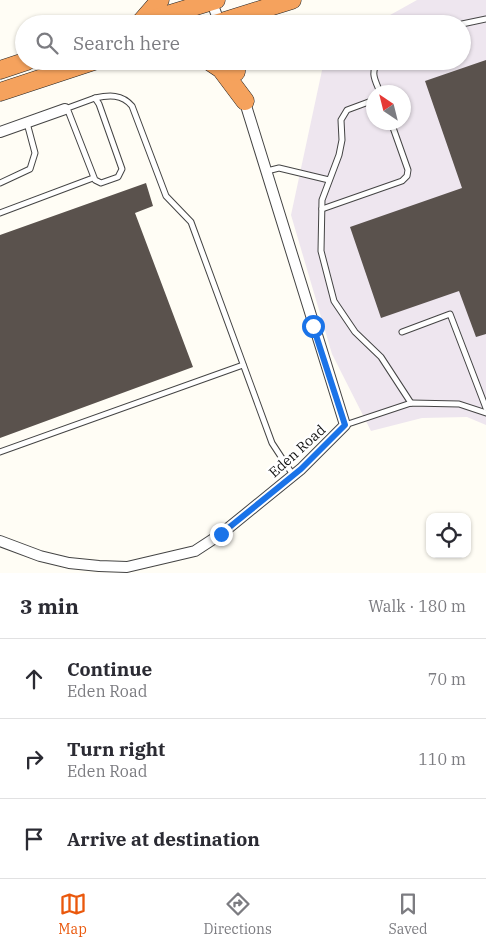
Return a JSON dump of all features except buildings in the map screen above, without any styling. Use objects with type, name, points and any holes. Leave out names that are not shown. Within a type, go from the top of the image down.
[{"type":"highway","points":[[146,15],[160,0]]},
{"type":"highway","points":[[165,15],[213,0]]},
{"type":"highway","points":[[246,15],[292,0]]},
{"type":"highway","points":[[260,15],[264,10]]},
{"type":"highway","points":[[0,70],[15,65]]},
{"type":"highway","points":[[0,92],[67,70]]},
{"type":"highway","points":[[222,70],[245,101]]},
{"type":"street","points":[[213,0],[216,15]]},
{"type":"street","name":"Eden Road","points":[[0,541],[40,556],[69,563],[99,566],[128,567],[195,551],[221,534],[292,475],[345,425],[236,70]]},
{"type":"street","points":[[0,132],[66,108]]},
{"type":"lane","points":[[471,22],[486,19]]},
{"type":"lane","points":[[374,70],[373,75],[377,85]]},
{"type":"lane","points":[[95,98],[99,104],[122,169],[118,176],[100,183],[93,178],[66,108],[95,98],[111,95],[129,102],[132,106],[166,196],[191,222],[272,443],[292,475]]},
{"type":"lane","points":[[366,103],[347,110],[341,120],[342,140],[339,155],[322,200],[321,251],[334,301],[355,332],[381,357],[411,403]]},
{"type":"lane","points":[[0,183],[30,169],[35,152],[27,122]]},
{"type":"lane","points":[[322,209],[402,181],[408,176],[408,170],[394,130]]},
{"type":"lane","points":[[266,171],[279,168],[329,180]]},
{"type":"lane","points":[[0,213],[93,178]]},
{"type":"lane","points":[[402,332],[450,314],[486,408]]},
{"type":"lane","points":[[0,452],[244,365]]},
{"type":"lane","points":[[345,425],[411,403],[459,404],[486,413]]},
{"type":"shaded area","points":[[417,0],[486,0],[486,425],[467,417],[422,418],[371,431],[332,354],[291,215],[322,70],[471,70],[471,15],[390,15]]},
{"type":"route","points":[[221,534],[301,469],[345,425],[313,326]]}]
